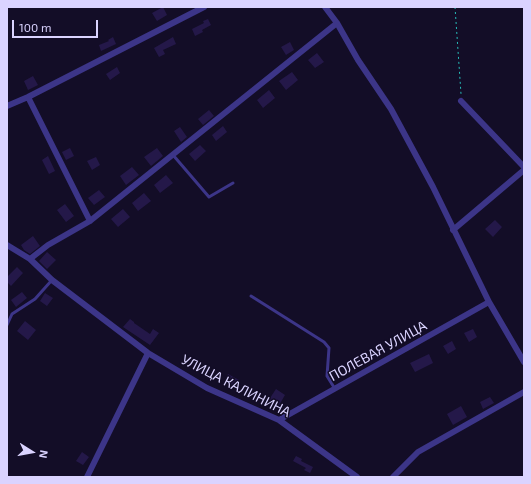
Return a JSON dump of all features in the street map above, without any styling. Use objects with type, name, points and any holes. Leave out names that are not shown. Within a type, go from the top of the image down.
[{"type":"street","points":[[7,106],[28,97],[204,7]]},
{"type":"street","points":[[325,7],[337,23],[358,60],[392,109],[489,302],[524,362]]},
{"type":"street","points":[[30,259],[48,245],[90,221],[337,23]]},
{"type":"street","points":[[28,97],[90,221]]},
{"type":"street","points":[[461,101],[524,167]]},
{"type":"street","points":[[453,230],[524,170]]},
{"type":"street","name":"УЛИЦА КАЛИНИНА","points":[[7,245],[30,259],[52,280],[148,353],[207,388],[279,420],[357,477]]},
{"type":"street","name":"ПОЛЕВАЯ УЛИЦА","points":[[279,420],[489,302]]},
{"type":"street","points":[[87,477],[148,353]]},
{"type":"street","points":[[393,477],[418,452],[524,392]]},
{"type":"lane","points":[[173,155],[209,197],[233,183]]},
{"type":"lane","points":[[7,325],[12,314],[35,299],[52,280]]},
{"type":"lane","points":[[251,296],[324,342],[329,348],[327,376],[335,389]]},
{"type":"path","points":[[455,7],[461,101]]},
{"type":"building","points":[[163,7],[167,15],[157,21],[152,13]]},
{"type":"building","points":[[208,19],[211,25],[202,30],[203,32],[195,36],[192,29],[204,23],[203,21]]},
{"type":"building","points":[[113,37],[116,44],[101,51],[99,45],[109,41],[108,40]]},
{"type":"building","points":[[173,37],[176,44],[163,50],[165,54],[159,57],[154,48]]},
{"type":"building","points":[[290,42],[294,50],[286,55],[281,47]]},
{"type":"building","points":[[317,53],[324,62],[315,68],[308,60]]},
{"type":"building","points":[[117,67],[120,73],[110,80],[106,74]]},
{"type":"building","points":[[292,72],[298,80],[286,90],[279,81]]},
{"type":"building","points":[[33,76],[38,85],[28,90],[24,81]]},
{"type":"building","points":[[269,90],[275,98],[263,108],[257,100]]},
{"type":"building","points":[[209,110],[214,116],[203,125],[198,119]]},
{"type":"building","points":[[223,126],[227,132],[216,141],[212,135]]},
{"type":"building","points":[[180,127],[187,137],[181,142],[174,131]]},
{"type":"building","points":[[200,145],[206,151],[195,161],[189,154]]},
{"type":"building","points":[[70,148],[74,156],[66,160],[62,152]]},
{"type":"building","points":[[157,148],[163,156],[151,166],[144,157]]},
{"type":"building","points":[[48,156],[55,171],[49,174],[42,160]]},
{"type":"building","points":[[96,157],[100,165],[92,170],[87,161]]},
{"type":"building","points":[[132,167],[139,175],[126,185],[120,176]]},
{"type":"building","points":[[166,175],[173,183],[160,193],[154,185]]},
{"type":"building","points":[[99,190],[105,197],[94,205],[88,198]]},
{"type":"building","points":[[144,193],[151,201],[138,211],[132,203]]},
{"type":"building","points":[[65,204],[74,216],[66,222],[57,210]]},
{"type":"building","points":[[123,209],[130,217],[118,227],[111,219]]},
{"type":"building","points":[[495,220],[502,227],[493,237],[485,229]]},
{"type":"building","points":[[33,236],[40,246],[30,254],[24,250],[21,245]]},
{"type":"building","points":[[47,252],[56,260],[47,269],[39,261]]},
{"type":"building","points":[[17,267],[23,273],[11,286],[7,282],[7,277]]},
{"type":"building","points":[[22,292],[27,298],[16,307],[11,300]]},
{"type":"building","points":[[45,293],[53,298],[47,306],[40,301]]},
{"type":"building","points":[[130,319],[150,334],[153,329],[159,333],[150,345],[123,327]]},
{"type":"building","points":[[25,321],[36,330],[28,340],[17,331]]},
{"type":"building","points":[[473,329],[477,337],[469,342],[464,333]]},
{"type":"building","points":[[452,341],[456,349],[448,354],[443,346]]},
{"type":"building","points":[[429,354],[433,363],[415,372],[410,363]]},
{"type":"building","points":[[228,374],[239,380],[235,387],[224,382]]},
{"type":"building","points":[[276,389],[285,395],[278,407],[268,401]]},
{"type":"building","points":[[490,397],[494,403],[483,409],[480,402]]},
{"type":"building","points":[[461,406],[467,417],[453,425],[447,414]]},
{"type":"building","points":[[82,452],[89,457],[83,465],[76,461]]},
{"type":"building","points":[[296,456],[302,459],[301,461],[313,467],[310,473],[304,470],[306,468],[293,461]]}]
